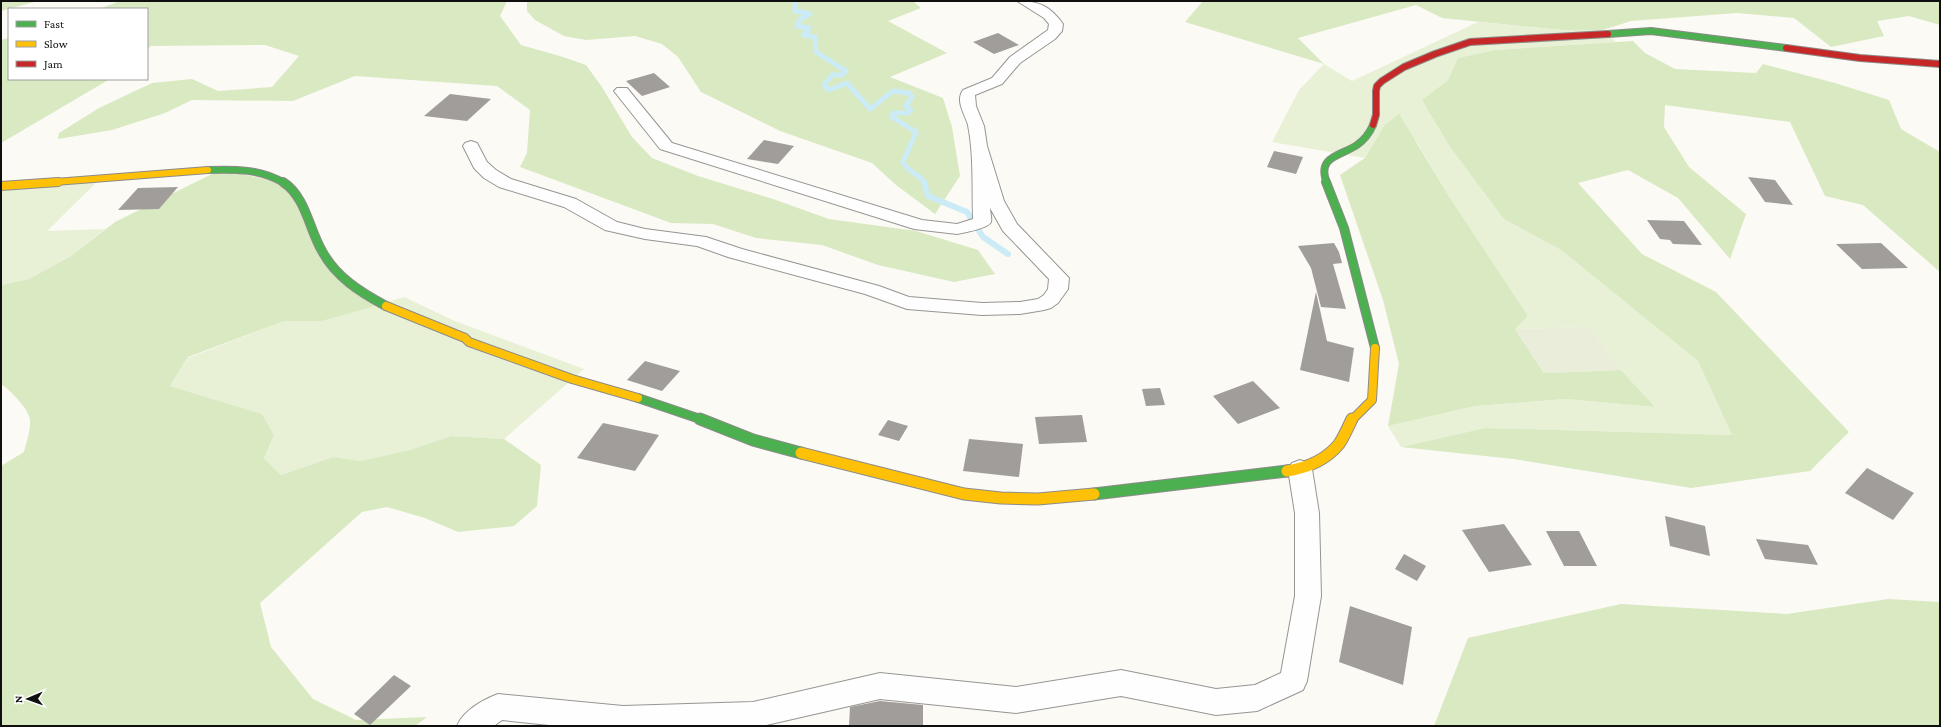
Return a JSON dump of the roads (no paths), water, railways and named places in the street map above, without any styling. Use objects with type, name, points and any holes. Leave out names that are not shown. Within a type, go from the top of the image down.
[{"type":"street","points":[[622,91],[666,146],[920,225],[958,229],[982,222],[978,143],[976,126],[967,98],[968,94],[997,81],[1015,60],[1055,31],[1056,24],[1049,16],[1024,1]]},
{"type":"street","points":[[1,186],[99,180],[166,172],[220,170],[271,176],[286,183],[294,192],[322,254],[335,272],[356,290],[382,304],[465,338],[469,342],[572,378],[668,407],[753,440],[951,492],[1016,500],[1051,499],[1300,469],[1325,457],[1338,444],[1352,418],[1372,400],[1376,351],[1344,228],[1323,174],[1326,163],[1339,153],[1358,144],[1370,132],[1377,117],[1377,86],[1387,76],[1426,58],[1458,45],[1470,42],[1639,31],[1679,33],[1860,58],[1940,64]]},
{"type":"street","points":[[471,146],[480,164],[490,174],[505,183],[570,203],[611,226],[645,234],[700,241],[735,253],[872,290],[907,304],[982,309],[1020,308],[1044,304],[1051,299],[1058,288],[1059,278],[1009,227],[996,201],[978,143]]},
{"type":"street","points":[[471,726],[498,708],[623,719],[753,715],[880,686],[1016,700],[1121,683],[1216,702],[1257,698],[1293,682],[1308,596],[1307,513],[1300,469]]},
{"type":"waterway","points":[[795,1],[795,11],[810,14],[800,19],[797,26],[809,28],[804,35],[815,37],[816,52],[846,71],[842,75],[832,75],[824,85],[829,90],[847,83],[870,109],[893,91],[909,93],[912,97],[906,106],[911,110],[907,113],[893,113],[892,117],[916,132],[903,162],[908,169],[920,177],[925,183]]},
{"type":"waterway","points":[[924,182],[928,196],[967,212],[983,237],[1008,254]]}]
